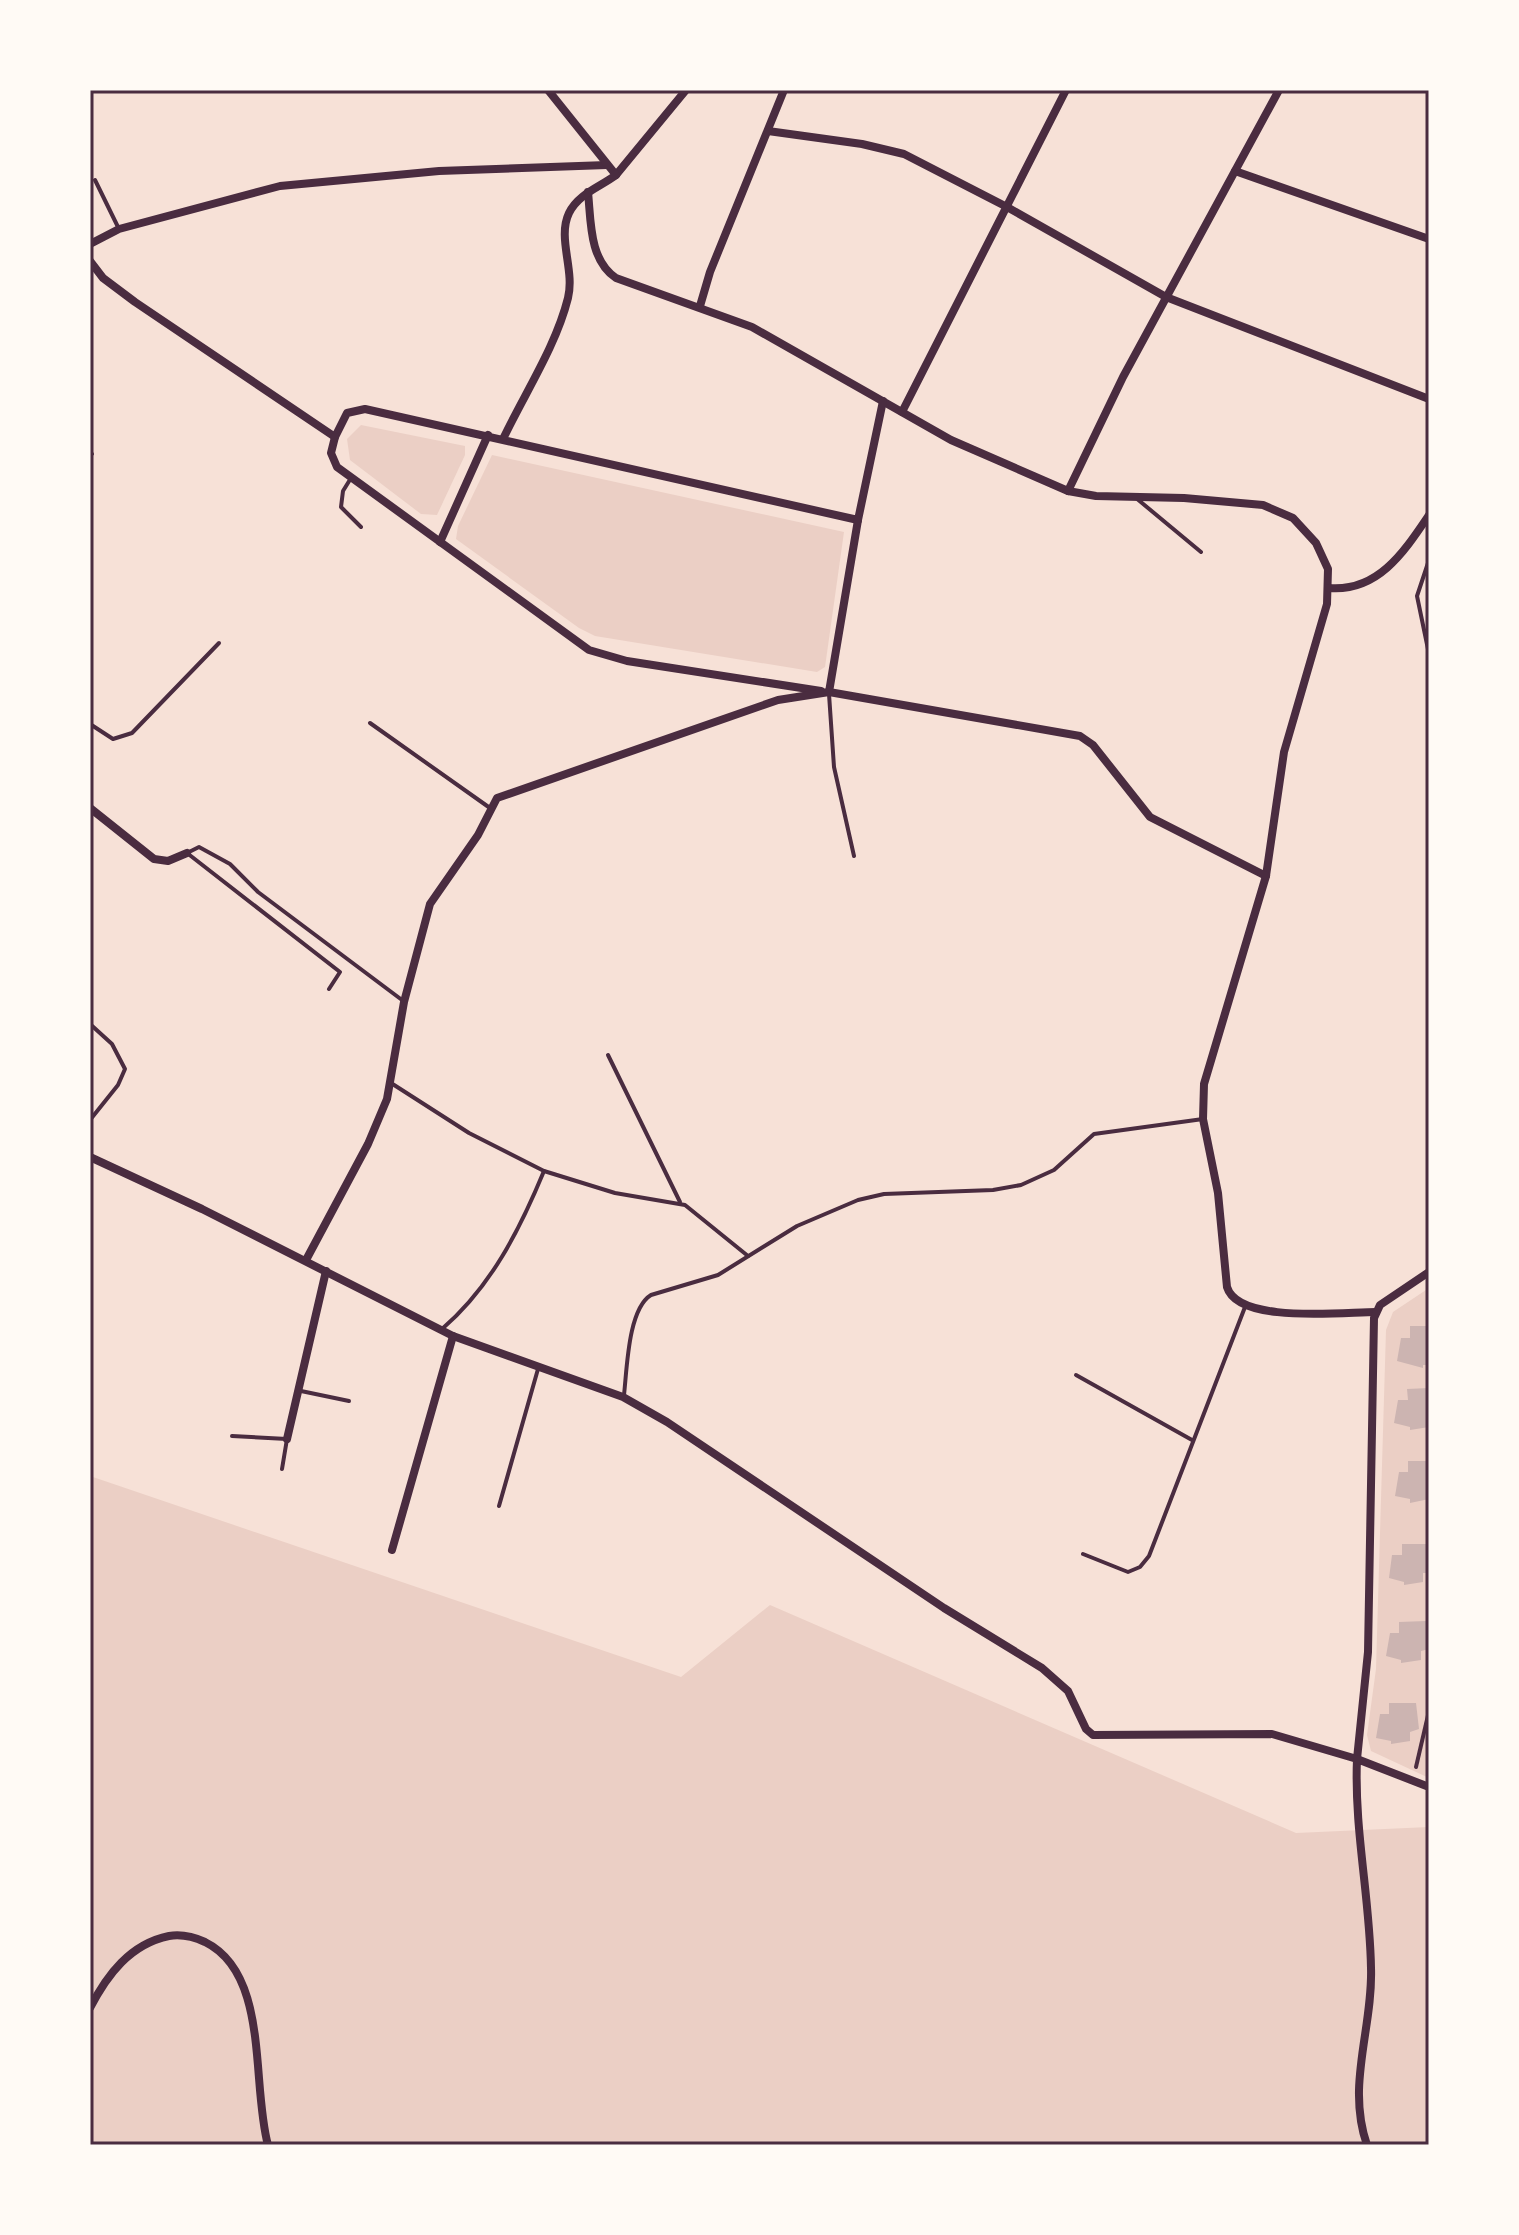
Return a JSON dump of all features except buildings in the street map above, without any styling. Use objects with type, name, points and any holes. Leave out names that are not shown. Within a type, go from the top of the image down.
[{"type":"street","points":[[548,90],[616,175]]},
{"type":"street","points":[[504,437],[562,316],[571,270],[564,228],[572,207],[588,192],[616,175],[686,90]]},
{"type":"street","points":[[700,306],[710,272],[784,90]]},
{"type":"street","points":[[902,412],[1066,90]]},
{"type":"street","points":[[1068,491],[1166,297],[1279,90]]},
{"type":"street","points":[[768,131],[890,149],[1007,207],[1166,297],[1429,399]]},
{"type":"street","points":[[90,244],[119,229],[280,186],[439,171],[607,165]]},
{"type":"street","points":[[1235,171],[1429,239]]},
{"type":"street","points":[[588,192],[595,245],[607,272],[752,327],[978,454],[1068,491],[1242,501],[1280,510],[1306,530],[1323,553],[1329,588],[1319,638],[1284,752],[1266,876],[1204,1084],[1203,1119],[1218,1193],[1227,1287],[1234,1300],[1245,1307],[1267,1311],[1376,1312]]},
{"type":"street","points":[[90,261],[103,278],[135,302],[335,437]]},
{"type":"street","points":[[829,692],[858,520],[883,401]]},
{"type":"street","points":[[858,520],[504,437],[354,409],[347,413],[335,437],[333,460],[351,478],[589,650],[627,661],[829,692],[1080,736],[1093,745],[1150,817],[1266,876]]},
{"type":"street","points":[[440,542],[488,435]]},
{"type":"street","points":[[1329,588],[1350,588],[1369,582],[1397,559],[1429,515]]},
{"type":"street","points":[[306,1260],[368,1144],[391,1083],[404,1002],[430,904],[478,835],[490,808],[507,792],[778,700],[829,692]]},
{"type":"street","points":[[90,808],[154,859],[175,860],[187,853]]},
{"type":"street","points":[[90,1157],[306,1260],[453,1336],[623,1397],[715,1453],[932,1600],[1042,1668],[1068,1691],[1086,1729],[1093,1735],[1272,1734],[1357,1759],[1429,1787]]},
{"type":"street","points":[[287,1439],[326,1271]]},
{"type":"street","points":[[1367,2145],[1359,2103],[1359,2073],[1371,1972],[1355,1804],[1368,1662],[1376,1312],[1380,1305],[1429,1272]]},
{"type":"street","points":[[392,1550],[453,1336]]},
{"type":"street","points":[[90,2008],[102,1984],[118,1964],[161,1938],[186,1936],[228,1957],[244,1987],[268,2145]]},
{"type":"lane","points":[[95,180],[119,229]]},
{"type":"lane","points":[[351,478],[343,491],[341,507],[361,527]]},
{"type":"lane","points":[[1134,496],[1201,552]]},
{"type":"lane","points":[[1429,560],[1417,596],[1429,654]]},
{"type":"lane","points":[[90,724],[113,739],[132,733],[219,643]]},
{"type":"lane","points":[[829,692],[834,767],[854,856]]},
{"type":"lane","points":[[370,723],[490,808]]},
{"type":"lane","points":[[329,989],[340,972],[187,853],[199,847],[214,853],[258,892],[404,1002]]},
{"type":"lane","points":[[90,1024],[112,1044],[125,1069],[118,1085],[90,1120]]},
{"type":"lane","points":[[608,1055],[680,1202],[748,1256]]},
{"type":"lane","points":[[391,1083],[469,1133],[544,1171],[615,1193],[680,1202]]},
{"type":"lane","points":[[623,1397],[634,1323],[644,1299],[677,1285],[718,1275],[797,1226],[870,1196],[1021,1185],[1054,1170],[1094,1134],[1203,1119]]},
{"type":"lane","points":[[442,1329],[472,1300],[510,1243],[544,1171]]},
{"type":"lane","points":[[1083,1554],[1128,1572],[1140,1567],[1149,1556],[1245,1307]]},
{"type":"lane","points":[[499,1506],[538,1369]]},
{"type":"lane","points":[[1076,1375],[1193,1440]]},
{"type":"lane","points":[[297,1390],[349,1401]]},
{"type":"lane","points":[[232,1436],[287,1439],[282,1469]]},
{"type":"path","points":[[1413,1779],[1429,1711]]},
{"type":"shaded area","points":[[361,425],[465,446],[465,455],[437,515],[421,514],[350,460],[347,439]]},
{"type":"shaded area","points":[[492,455],[844,532],[825,667],[817,672],[595,636],[579,628],[456,539],[458,526]]},
{"type":"shaded area","points":[[1429,1288],[1429,1778],[1371,1751],[1367,1735],[1376,1669],[1386,1330],[1393,1312]]},
{"type":"shaded area","points":[[90,1476],[681,1677],[770,1605],[1296,1833],[1429,1827],[1429,2145],[90,2145]]}]
